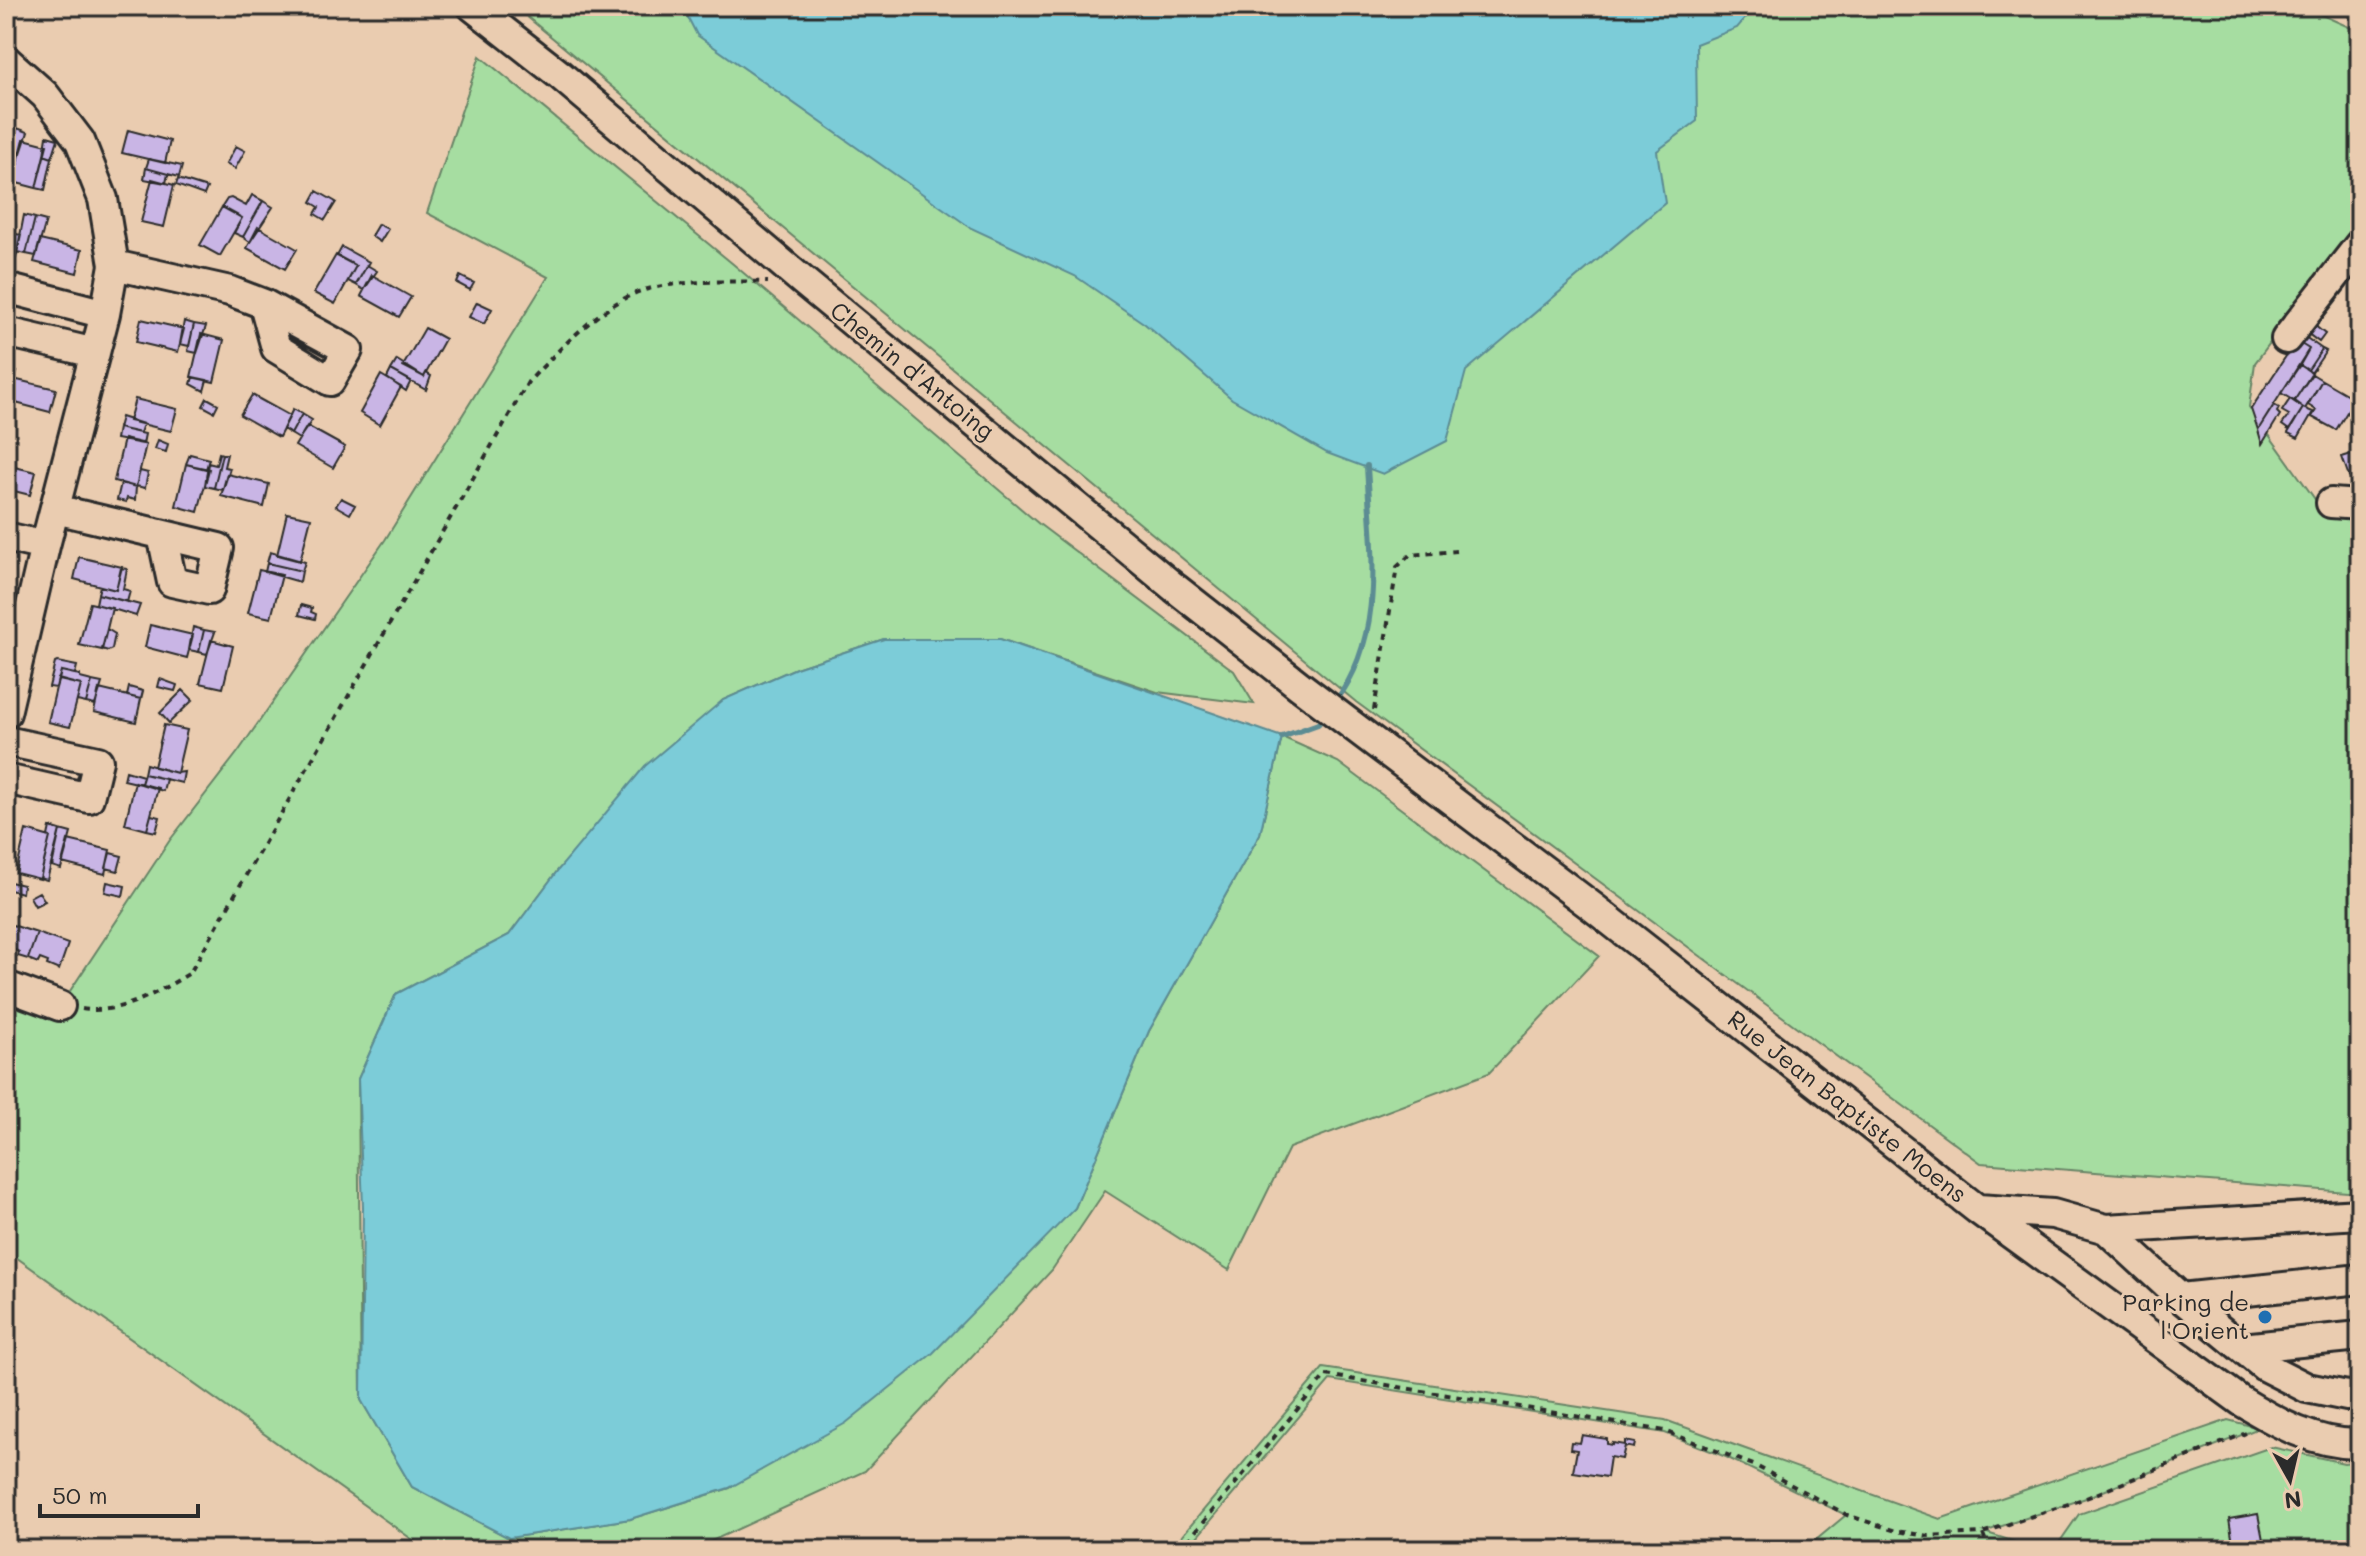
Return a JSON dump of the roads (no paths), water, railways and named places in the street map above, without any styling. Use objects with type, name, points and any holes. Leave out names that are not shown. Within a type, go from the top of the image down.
[{"type":"street","name":"Chemin d'Antoing","points":[[472,6],[560,75],[803,281],[1175,588],[1300,686],[1364,722]]},
{"type":"street","points":[[6,60],[45,95],[80,141],[103,199],[114,265],[105,314],[6,713]]},
{"type":"street","points":[[2286,339],[2360,244]]},
{"type":"street","points":[[114,265],[230,291],[264,304]]},
{"type":"street","points":[[6,288],[105,314]]},
{"type":"street","points":[[6,332],[95,353]]},
{"type":"street","points":[[2331,503],[2360,505]]},
{"type":"street","points":[[55,509],[162,535]]},
{"type":"street","points":[[6,537],[45,546]]},
{"type":"street","name":"Rue Jean Baptiste Moens","points":[[1364,722],[1594,908],[1977,1209],[2241,1401],[2279,1425],[2330,1441],[2360,1444]]},
{"type":"street","points":[[6,741],[98,761],[89,798],[6,779]]},
{"type":"street","points":[[6,986],[60,1006]]},
{"type":"street","points":[[1977,1209],[2053,1214],[2106,1229],[2360,1214]]},
{"type":"street","points":[[2106,1229],[2181,1298],[2264,1366],[2307,1388],[2347,1396],[2360,1395]]},
{"type":"street","points":[[2181,1298],[2360,1279]]},
{"type":"street","points":[[2242,1348],[2360,1336]]},
{"type":"water","points":[[682,6],[1756,6],[1737,28],[1696,44],[1697,121],[1657,151],[1665,203],[1466,371],[1447,441],[1383,474],[1327,453],[1232,399],[1145,324],[1075,276],[971,228],[697,35]]},
{"type":"water","points":[[884,639],[1000,639],[1282,737],[1260,834],[1149,1031],[1075,1208],[933,1353],[846,1423],[729,1488],[630,1519],[509,1538],[412,1487],[361,1400],[363,1207],[358,1079],[396,994],[509,935],[558,870],[645,766],[723,700],[796,668]]},
{"type":"waterway","points":[[1335,702],[1351,676],[1369,619],[1372,558],[1367,466]]},
{"type":"waterway","points":[[1282,737],[1318,724],[1326,714]]},
{"type":"place","name":"Parking de l'Orient","points":[[2265,1317]]}]
